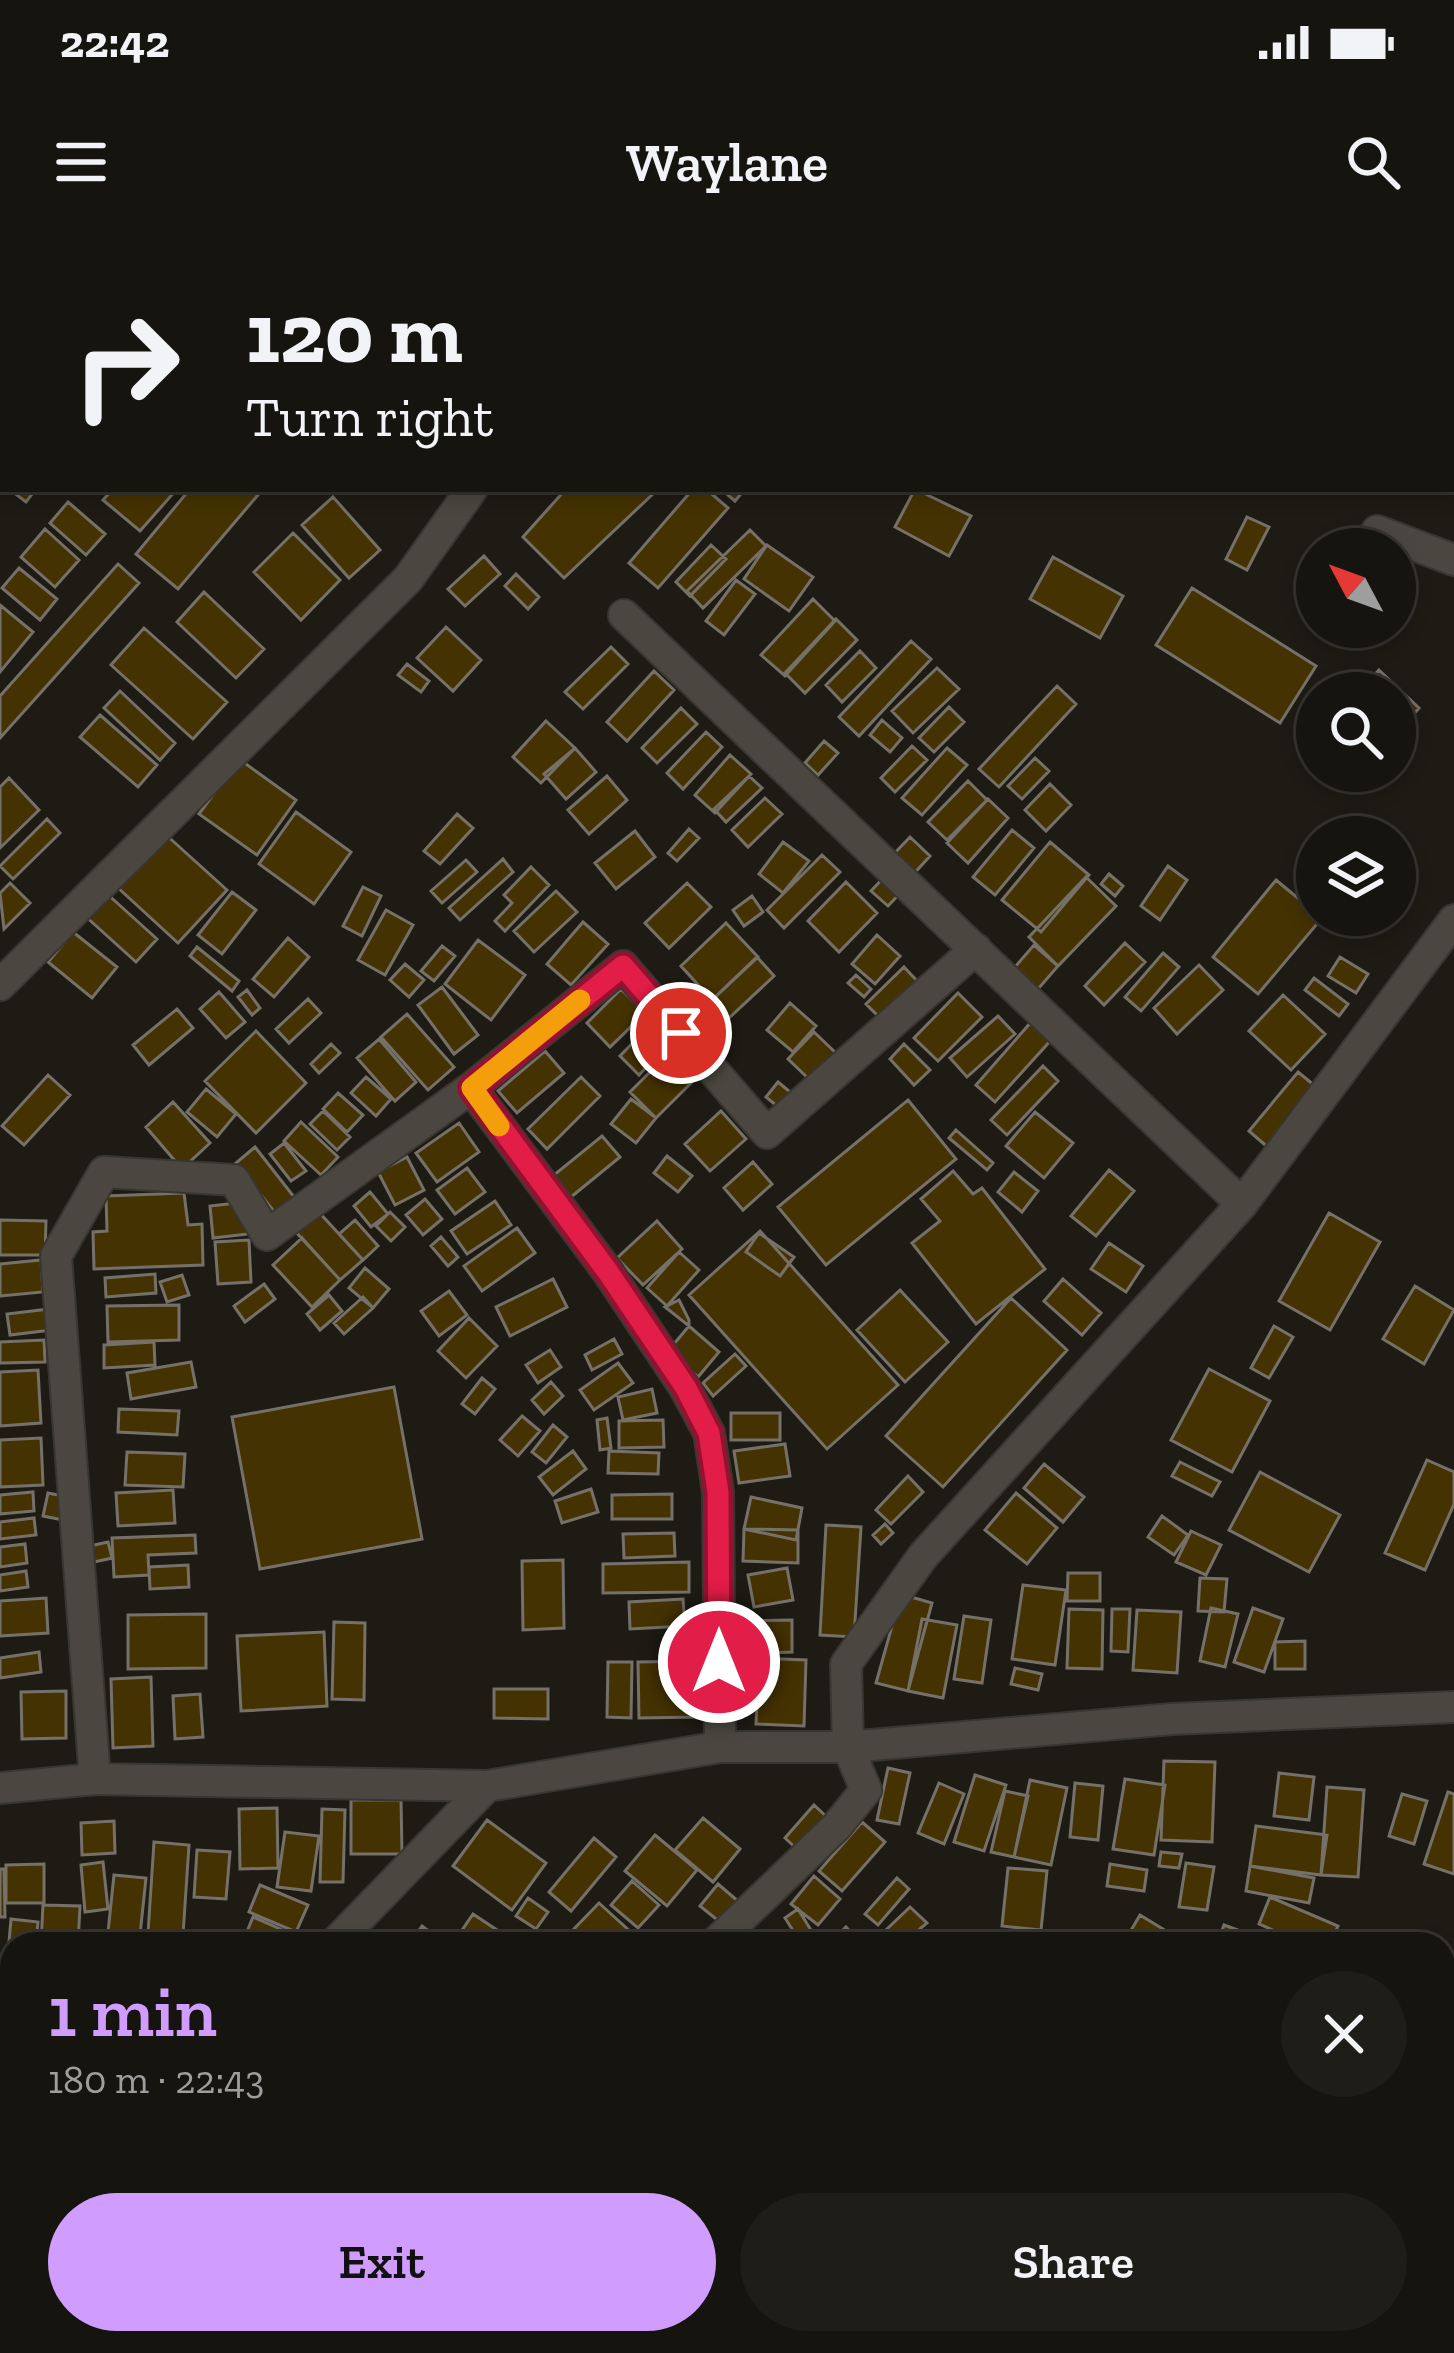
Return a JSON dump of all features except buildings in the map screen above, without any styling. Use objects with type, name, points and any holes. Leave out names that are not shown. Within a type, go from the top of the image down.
[{"type":"street","points":[[0,985],[408,578],[470,492]]},
{"type":"street","points":[[1416,546],[1454,560]]},
{"type":"street","points":[[624,615],[1242,1204]]},
{"type":"street","points":[[727,1932],[836,1827],[866,1790],[848,1747],[846,1664],[923,1556],[1242,1204],[1454,920]]},
{"type":"street","points":[[94,1779],[56,1256],[104,1172],[234,1180],[267,1235],[472,1088],[623,966],[767,1133],[976,949]]},
{"type":"street","points":[[472,1088],[608,1272],[686,1388],[709,1433],[718,1492],[720,1747]]},
{"type":"street","points":[[0,1788],[94,1779],[487,1786],[720,1747],[848,1747],[1172,1719],[1454,1707]]},
{"type":"street","points":[[346,1932],[487,1786]]},
{"type":"slow traffic","points":[[499,1126],[472,1088],[580,1000]]},
{"type":"route","points":[[681,1033],[623,966],[472,1088],[608,1272],[686,1388],[709,1433],[718,1492],[719,1662]]}]
